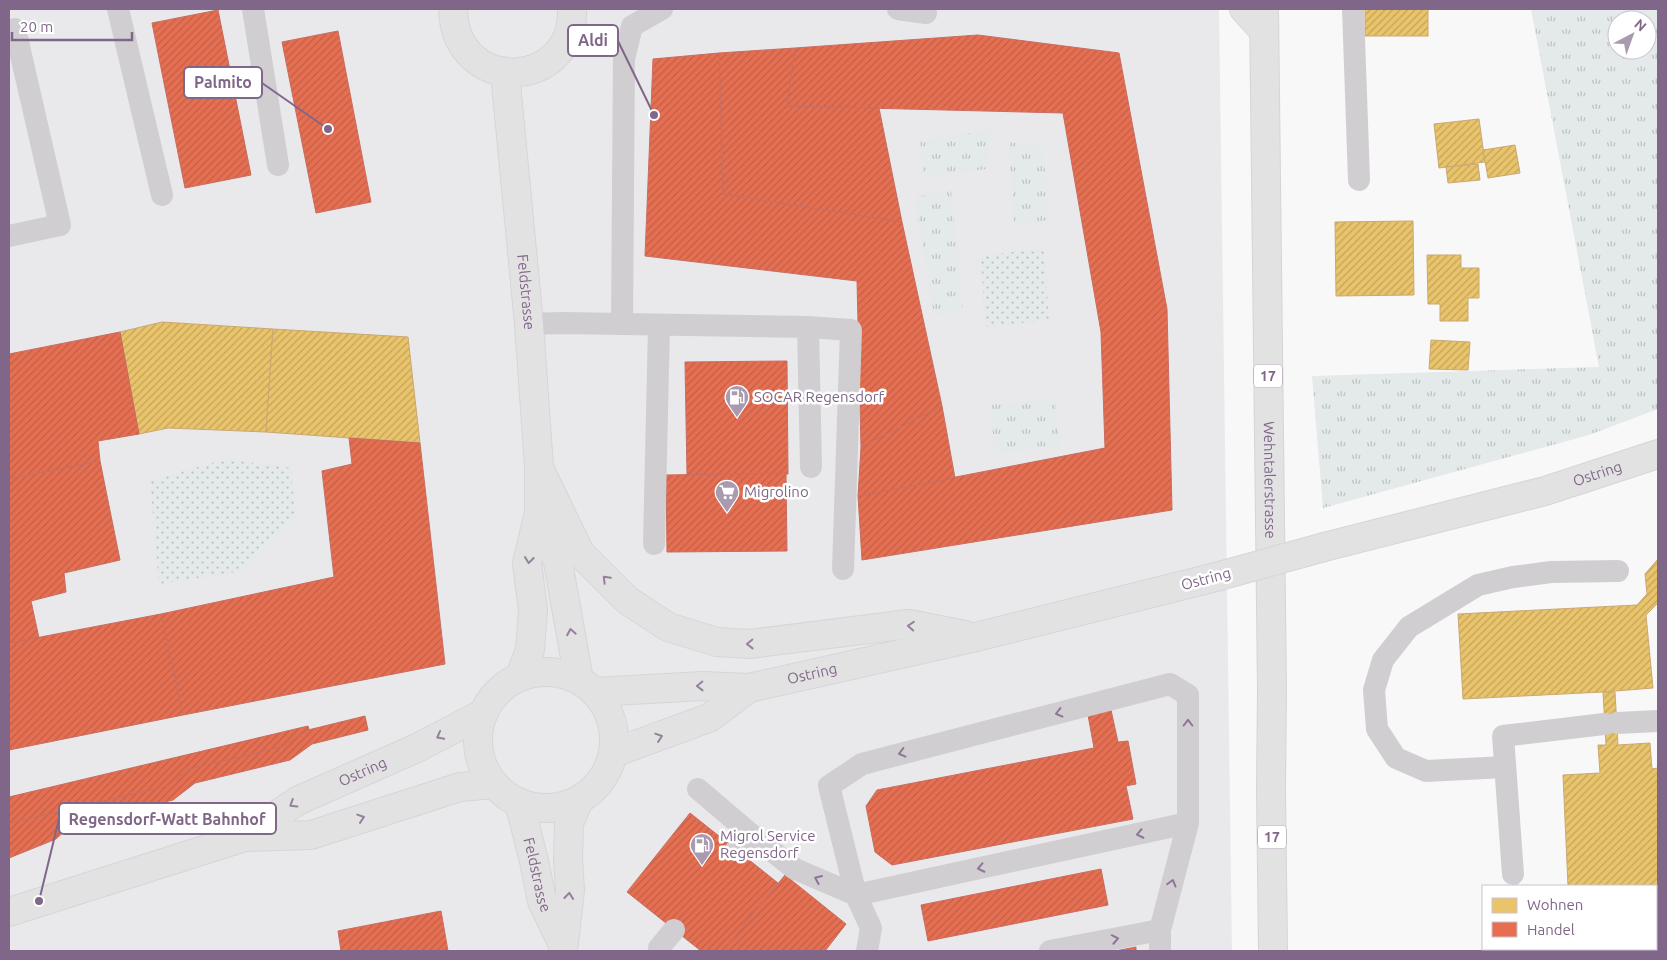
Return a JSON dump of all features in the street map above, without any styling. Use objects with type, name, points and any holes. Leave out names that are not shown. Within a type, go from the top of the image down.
[{"type":"main road","points":[[453,9],[454,23],[459,41],[471,56],[487,67],[505,73],[524,72],[542,66],[556,55],[567,40],[573,22],[572,9]]},
{"type":"main road","points":[[1244,9],[1264,20]]},
{"type":"main road","name":"Wehntalerstrasse","points":[[1264,20],[1272,690],[1273,951]]},
{"type":"main road","name":"Feldstrasse","points":[[505,73],[529,324],[539,467],[539,513],[527,563],[533,610],[530,650],[520,677]]},
{"type":"main road","name":"Ostring","points":[[587,686],[749,688],[976,637],[1212,578],[1328,546],[1545,491],[1658,454]]},
{"type":"main road","points":[[539,467],[580,553],[627,600],[668,627],[717,642],[750,644],[909,624],[976,637]]},
{"type":"main road","name":"Feldstrasse","points":[[539,513],[558,562],[587,686]]},
{"type":"main road","points":[[540,672],[560,673],[587,686],[608,710],[614,730],[613,753],[607,772],[595,788],[579,800],[559,807],[539,808],[519,802],[506,795],[494,784],[484,768],[479,750],[479,731],[484,713],[492,698],[504,685],[520,677],[540,672]]},
{"type":"main road","name":"Ostring","points":[[613,753],[709,718],[749,688]]},
{"type":"main road","name":"Ostring","points":[[245,837],[297,801],[417,748],[484,713]]},
{"type":"main road","name":"Ostring","points":[[9,912],[245,837],[311,835],[460,787],[494,784]]},
{"type":"main road","name":"Feldstrasse","points":[[563,948],[570,890],[568,859],[569,822],[579,800]]},
{"type":"main road","name":"Feldstrasse","points":[[519,802],[542,901],[563,948]]},
{"type":"lane","points":[[118,9],[162,194]]},
{"type":"lane","points":[[253,9],[278,165]]},
{"type":"lane","points":[[622,324],[624,58],[632,26],[662,9]]},
{"type":"lane","points":[[898,9],[926,13]]},
{"type":"lane","points":[[1353,9],[1359,180]]},
{"type":"lane","points":[[9,236],[60,225],[15,28]]},
{"type":"lane","points":[[529,324],[659,324],[808,327],[851,330],[843,569]]},
{"type":"lane","points":[[654,544],[659,324]]},
{"type":"lane","points":[[808,327],[811,467]]},
{"type":"lane","points":[[1504,767],[1426,771],[1396,758],[1377,729],[1374,690],[1383,660],[1409,627],[1478,585],[1513,577],[1551,572],[1618,570]]},
{"type":"lane","points":[[867,951],[871,928],[856,895],[828,786],[862,764],[1170,684],[1188,695],[1188,823],[1160,941],[1050,951]]},
{"type":"lane","points":[[1513,874],[1503,736],[1611,723],[1658,721]]},
{"type":"lane","points":[[698,789],[744,842],[795,869],[856,895],[1188,823]]},
{"type":"lane","points":[[661,951],[659,948],[674,930]]},
{"type":"shaded area","points":[[9,9],[1219,9],[1232,951],[9,951]]},
{"type":"green space","points":[[1531,9],[1658,9],[1658,409],[1589,435],[1323,508],[1312,376],[1599,367]]},
{"type":"green space","points":[[992,129],[986,169],[924,177],[920,142]]},
{"type":"green space","points":[[1009,142],[1043,147],[1049,220],[1014,224]]},
{"type":"green space","points":[[951,190],[963,311],[934,315],[915,197]]},
{"type":"green space","points":[[1044,249],[1049,320],[985,327],[981,255]]},
{"type":"green space","points":[[1055,399],[1060,447],[995,453],[990,405]]},
{"type":"green space","points":[[225,459],[291,468],[295,517],[242,571],[159,584],[150,481]]},
{"type":"building: Wohnen","points":[[1365,9],[1428,9],[1428,36],[1365,36]]},
{"type":"building: Wohnen","points":[[1479,119],[1485,162],[1439,168],[1434,124]]},
{"type":"building: Wohnen","points":[[1515,145],[1520,173],[1488,178],[1483,150]]},
{"type":"building: Wohnen","points":[[1478,164],[1480,180],[1448,183],[1446,167]]},
{"type":"building: Wohnen","points":[[1413,221],[1414,295],[1336,296],[1335,222]]},
{"type":"building: Wohnen","points":[[1427,255],[1461,255],[1461,268],[1479,268],[1479,298],[1468,298],[1468,321],[1440,321],[1440,304],[1428,304]]},
{"type":"building: Wohnen","points":[[162,322],[273,329],[266,432],[168,428],[139,434],[120,332]]},
{"type":"building: Wohnen","points":[[273,329],[408,337],[420,443],[266,432]]},
{"type":"building: Wohnen","points":[[1431,340],[1470,342],[1468,370],[1429,369]]},
{"type":"building: Wohnen","points":[[1658,559],[1658,603],[1646,615],[1653,688],[1463,699],[1458,614],[1637,605],[1647,594],[1645,574]]},
{"type":"building: Wohnen","points":[[1603,692],[1615,692],[1618,745],[1650,743],[1652,769],[1658,768],[1658,951],[1570,950],[1657,950],[1657,885],[1568,885],[1563,775],[1600,773],[1598,745],[1606,745]]},
{"type":"building: Handel","points":[[218,10],[251,175],[185,188],[152,23]]},
{"type":"building: Handel","points":[[338,31],[371,202],[316,213],[282,42]]},
{"type":"building: Handel","points":[[978,35],[1119,53],[1167,309],[1172,510],[862,560],[858,496],[1105,448],[1101,332],[1063,113],[787,106],[795,48]]},
{"type":"building: Handel","points":[[795,48],[787,106],[879,108],[902,222],[723,194],[719,53]]},
{"type":"building: Handel","points":[[719,53],[723,194],[902,222],[942,406],[861,447],[857,281],[645,256],[653,59]]},
{"type":"building: Handel","points":[[120,332],[139,434],[98,441],[100,461],[9,479],[9,354]]},
{"type":"building: Handel","name":"SOCAR Regensdorf","points":[[787,361],[788,474],[687,475],[685,362]]},
{"type":"building: Handel","points":[[942,406],[955,478],[858,496],[861,447]]},
{"type":"building: Handel","points":[[349,438],[420,443],[445,664],[183,715],[161,614],[334,577],[322,471],[352,464]]},
{"type":"building: Handel","points":[[100,461],[120,560],[64,573],[66,592],[31,601],[39,638],[9,643],[9,479]]},
{"type":"building: Handel","name":"Migrolino","points":[[786,473],[787,551],[667,552],[666,475]]},
{"type":"building: Handel","points":[[161,614],[183,715],[9,750],[9,643]]},
{"type":"building: Handel","points":[[1111,710],[1118,742],[1128,741],[1136,784],[1126,786],[1133,819],[892,865],[875,852],[866,806],[877,790],[1094,748],[1088,715]]},
{"type":"building: Handel","points":[[365,716],[368,730],[312,744],[290,760],[195,783],[173,800],[72,824],[56,839],[9,858],[9,823],[167,786],[189,769],[284,746],[304,731]]},
{"type":"building: Handel","points":[[308,726],[309,729],[284,746],[189,769],[167,786],[9,823],[9,797]]},
{"type":"building: Handel","name":"Migrol Service Regensdorf","points":[[690,813],[778,883],[723,951],[701,951],[627,892]]},
{"type":"building: Handel","points":[[1101,869],[1108,905],[928,941],[921,905]]},
{"type":"building: Handel","points":[[785,875],[846,924],[825,951],[723,951]]},
{"type":"building: Handel","points":[[441,911],[448,951],[341,951],[338,931]]},
{"type":"building: Handel","points":[[1136,947],[1136,951],[1115,951]]},
{"type":"place","name":"Aldi","points":[[654,115]]},
{"type":"place","name":"Palmito","points":[[328,129]]},
{"type":"place","name":"SOCAR Regensdorf","points":[[737,418]]},
{"type":"place","name":"Migrolino","points":[[727,513]]},
{"type":"place","name":"Migrol Service Regensdorf","points":[[702,866]]},
{"type":"place","name":"Regensdorf-Watt Bahnhof","points":[[39,901]]}]
